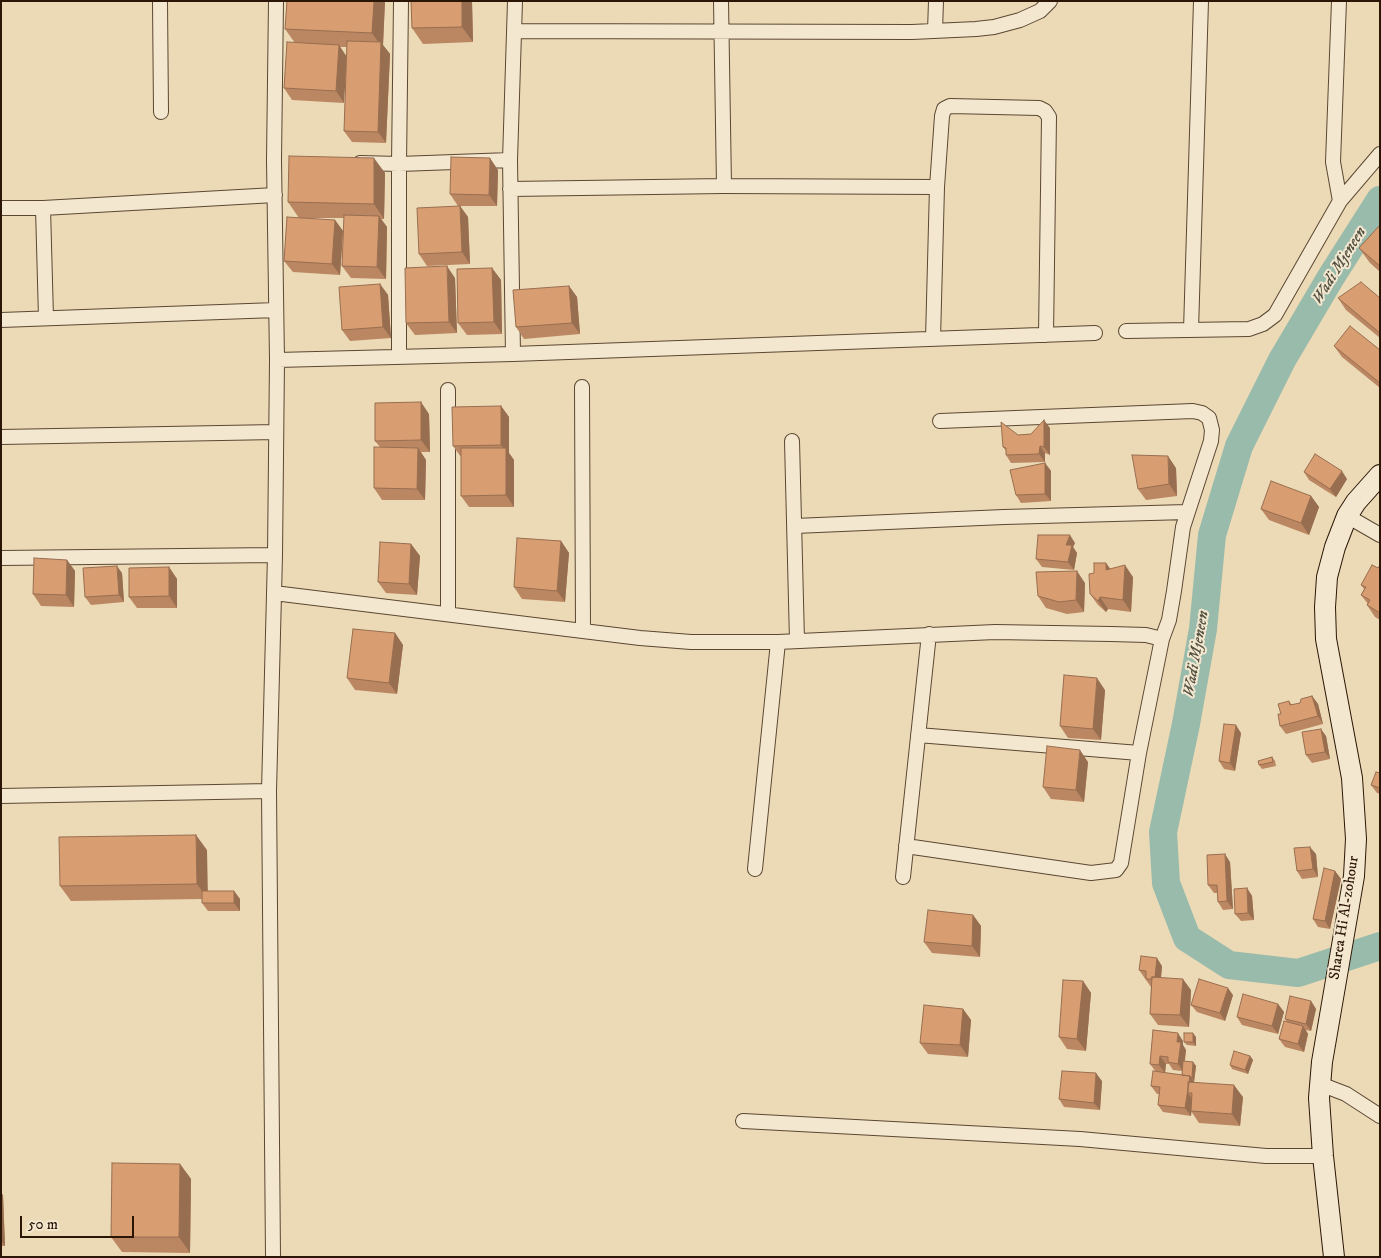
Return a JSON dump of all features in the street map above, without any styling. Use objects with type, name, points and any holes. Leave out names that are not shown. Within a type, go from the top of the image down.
[{"type":"street","points":[[160,1],[161,112]]},
{"type":"street","points":[[273,1257],[269,791],[275,555],[277,360],[274,195],[279,160],[276,1]]},
{"type":"street","points":[[400,357],[399,164],[401,1]]},
{"type":"street","points":[[513,354],[510,160],[515,1]]},
{"type":"street","points":[[721,1],[724,186]]},
{"type":"street","points":[[935,31],[936,1]]},
{"type":"street","points":[[514,31],[935,31],[994,27],[1020,20],[1040,11],[1050,1]]},
{"type":"street","points":[[1191,330],[1201,1]]},
{"type":"street","points":[[1339,1],[1333,162],[1340,201]]},
{"type":"street","points":[[933,339],[937,186],[942,116],[944,109],[950,106],[1039,108],[1045,111],[1049,118],[1046,335]]},
{"type":"street","points":[[1126,331],[1249,329],[1263,324],[1275,315],[1340,201],[1380,154]]},
{"type":"street","points":[[351,163],[399,164],[510,160]]},
{"type":"street","points":[[510,189],[937,186]]},
{"type":"street","points":[[1,208],[43,208],[274,195]]},
{"type":"street","points":[[43,208],[46,318]]},
{"type":"street","points":[[1,320],[276,310]]},
{"type":"street","points":[[277,360],[513,354],[1095,333]]},
{"type":"street","points":[[582,387],[583,630]]},
{"type":"street","points":[[448,390],[448,613]]},
{"type":"street","points":[[906,846],[1091,873],[1116,870],[1121,863],[1139,754],[1162,640],[1169,620],[1183,527],[1212,441],[1209,418],[1202,413],[1193,411],[940,421]]},
{"type":"street","points":[[1,438],[276,432]]},
{"type":"street","points":[[792,441],[796,641]]},
{"type":"street","name":"Sharea Hi Al-zohour","points":[[1334,1257],[1323,1156],[1320,1084],[1322,1062],[1354,876],[1356,839],[1352,778],[1326,639],[1325,607],[1327,577],[1335,546],[1346,516],[1380,475]]},
{"type":"street","points":[[795,526],[1004,517],[1187,512]]},
{"type":"street","points":[[1346,516],[1380,535]]},
{"type":"street","points":[[1,558],[275,555]]},
{"type":"street","points":[[274,593],[640,638],[691,642],[778,642],[995,632],[1146,635],[1162,640]]},
{"type":"street","points":[[902,877],[929,634]]},
{"type":"street","points":[[755,869],[778,642]]},
{"type":"street","points":[[918,735],[1139,754]]},
{"type":"street","points":[[1,796],[269,791]]},
{"type":"street","points":[[1320,1084],[1346,1094],[1380,1116]]},
{"type":"street","points":[[743,1121],[1080,1138],[1266,1156],[1323,1156]]},
{"type":"building","points":[[287,1],[374,1],[372,33],[285,29]]},
{"type":"building","points":[[411,1],[462,1],[462,27],[412,28]]},
{"type":"building","points":[[347,41],[381,42],[378,132],[344,131]]},
{"type":"building","points":[[287,42],[339,45],[336,91],[284,88]]},
{"type":"building","points":[[289,156],[374,158],[374,204],[288,202]]},
{"type":"building","points":[[451,157],[490,158],[489,195],[450,194]]},
{"type":"building","points":[[460,206],[462,252],[419,254],[417,208]]},
{"type":"building","points":[[344,215],[379,216],[377,267],[342,266]]},
{"type":"building","points":[[287,217],[335,220],[332,264],[284,261]]},
{"type":"building","points":[[1380,225],[1380,266],[1359,248]]},
{"type":"building","points":[[447,266],[449,322],[406,323],[405,268]]},
{"type":"building","points":[[492,268],[494,322],[458,323],[457,269]]},
{"type":"building","points":[[1361,282],[1380,298],[1380,333],[1338,298]]},
{"type":"building","points":[[380,284],[383,327],[342,330],[339,287]]},
{"type":"building","points":[[569,286],[572,323],[516,327],[513,290]]},
{"type":"building","points":[[1350,326],[1380,350],[1380,383],[1334,346]]},
{"type":"building","points":[[421,402],[421,440],[375,441],[375,403]]},
{"type":"building","points":[[501,406],[501,445],[453,446],[452,407]]},
{"type":"building","points":[[1044,420],[1044,447],[1040,446],[1039,454],[1006,455],[1006,448],[1003,447],[1001,422],[1018,435],[1031,434]]},
{"type":"building","points":[[374,447],[418,448],[417,489],[374,488]]},
{"type":"building","points":[[461,448],[506,448],[506,495],[461,496]]},
{"type":"building","points":[[1315,454],[1342,471],[1330,489],[1304,472]]},
{"type":"building","points":[[1132,455],[1168,456],[1169,484],[1138,489]]},
{"type":"building","points":[[1045,463],[1045,494],[1016,495],[1010,470]]},
{"type":"building","points":[[1271,481],[1311,496],[1301,523],[1261,509]]},
{"type":"building","points":[[1038,535],[1070,535],[1066,545],[1072,545],[1068,562],[1036,559]]},
{"type":"building","points":[[517,538],[561,541],[557,591],[514,587]]},
{"type":"building","points":[[380,542],[411,544],[409,584],[378,582]]},
{"type":"building","points":[[34,558],[67,560],[66,595],[33,594]]},
{"type":"building","points":[[1094,563],[1106,563],[1106,570],[1125,565],[1123,600],[1100,597],[1098,601],[1090,594],[1089,574],[1094,573]]},
{"type":"building","points":[[1372,565],[1378,568],[1380,565],[1380,613],[1367,605],[1370,600],[1361,595],[1366,587],[1361,585]]},
{"type":"building","points":[[117,566],[119,595],[85,597],[83,568]]},
{"type":"building","points":[[169,567],[169,596],[129,597],[129,568]]},
{"type":"building","points":[[1077,571],[1076,600],[1059,602],[1038,596],[1036,572]]},
{"type":"building","points":[[353,629],[395,633],[389,683],[347,678]]},
{"type":"building","points":[[1064,675],[1097,678],[1093,729],[1060,726]]},
{"type":"building","points":[[1312,696],[1318,716],[1280,726],[1278,714],[1281,714],[1278,704],[1289,701],[1290,705],[1300,703],[1301,699]]},
{"type":"building","points":[[1224,724],[1236,725],[1230,763],[1219,761]]},
{"type":"building","points":[[1321,729],[1325,752],[1306,755],[1302,732]]},
{"type":"building","points":[[1047,746],[1080,750],[1076,790],[1043,787]]},
{"type":"building","points":[[1272,757],[1273,762],[1259,765],[1258,761]]},
{"type":"building","points":[[1376,772],[1380,773],[1380,788],[1371,785]]},
{"type":"building","points":[[196,835],[197,884],[60,886],[59,837]]},
{"type":"building","points":[[1310,847],[1313,869],[1297,871],[1294,848]]},
{"type":"building","points":[[1225,854],[1227,901],[1218,902],[1217,885],[1208,885],[1207,855]]},
{"type":"building","points":[[1324,868],[1335,871],[1325,921],[1313,919]]},
{"type":"building","points":[[1247,888],[1248,913],[1235,914],[1234,889]]},
{"type":"building","points":[[202,891],[234,891],[234,903],[202,903]]},
{"type":"building","points":[[928,910],[973,915],[972,946],[924,942]]},
{"type":"building","points":[[1141,956],[1157,958],[1155,977],[1152,977],[1152,979],[1146,979],[1146,971],[1139,970]]},
{"type":"building","points":[[1152,977],[1183,979],[1180,1015],[1150,1014]]},
{"type":"building","points":[[1199,979],[1228,988],[1220,1013],[1191,1005]]},
{"type":"building","points":[[1063,980],[1083,981],[1077,1039],[1059,1037]]},
{"type":"building","points":[[1243,994],[1278,1004],[1272,1026],[1237,1017]]},
{"type":"building","points":[[1290,996],[1311,1001],[1306,1024],[1285,1019]]},
{"type":"building","points":[[924,1005],[963,1009],[960,1045],[920,1043]]},
{"type":"building","points":[[1284,1021],[1303,1026],[1298,1044],[1279,1039]]},
{"type":"building","points":[[1153,1030],[1178,1033],[1177,1042],[1181,1042],[1178,1064],[1168,1062],[1168,1057],[1160,1056],[1159,1065],[1150,1064]]},
{"type":"building","points":[[1184,1033],[1193,1033],[1193,1042],[1184,1042]]},
{"type":"building","points":[[1234,1051],[1250,1056],[1245,1070],[1230,1065]]},
{"type":"building","points":[[1183,1061],[1193,1062],[1192,1078],[1182,1075]]},
{"type":"building","points":[[1062,1071],[1096,1073],[1094,1103],[1059,1099]]},
{"type":"building","points":[[1153,1071],[1190,1076],[1185,1108],[1158,1105],[1160,1087],[1151,1086]]},
{"type":"building","points":[[1188,1082],[1234,1085],[1232,1114],[1191,1111],[1192,1093],[1188,1093]]},
{"type":"building","points":[[112,1163],[180,1164],[179,1237],[111,1237]]},
{"type":"waterway","name":"Wadi Mjeneen","points":[[1380,200],[1331,277],[1282,360],[1239,446],[1212,535],[1203,629],[1186,724],[1163,832],[1166,883],[1187,938],[1229,965],[1298,973],[1380,946]]}]
